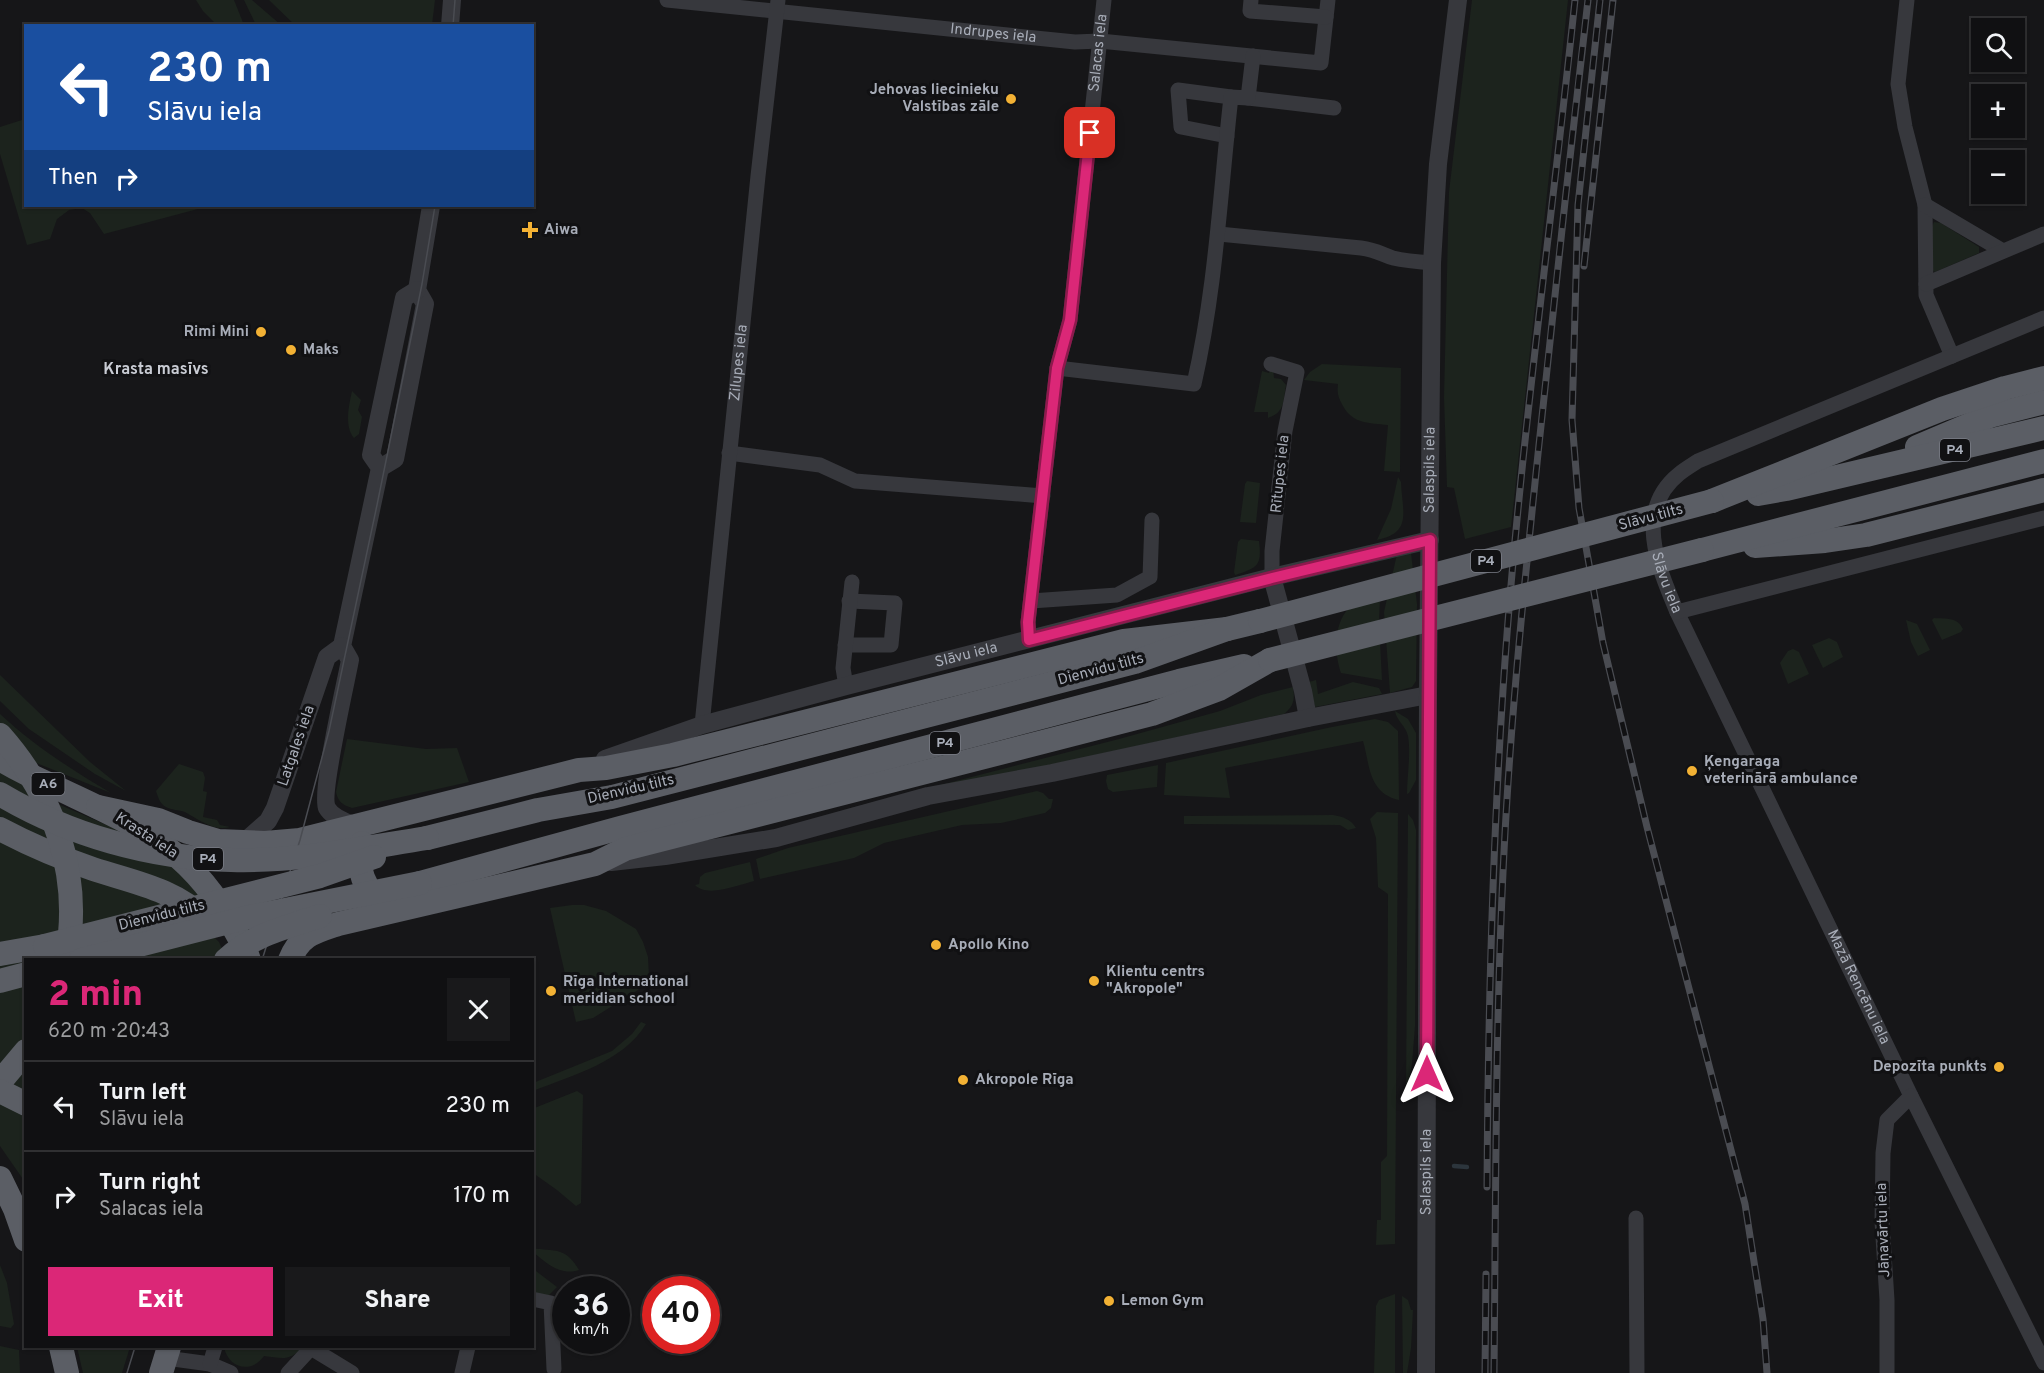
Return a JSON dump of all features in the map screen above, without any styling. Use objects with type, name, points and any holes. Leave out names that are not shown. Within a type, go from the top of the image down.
[{"type":"highway","points":[[1712,501],[1942,409],[2044,378]]},
{"type":"highway","points":[[1865,469],[1989,416],[2044,402]]},
{"type":"highway","name":"Slāvu tilts","points":[[1260,621],[1712,501],[1786,489],[2044,428]]},
{"type":"highway","name":"P4","points":[[1270,660],[2044,461]]},
{"type":"highway","points":[[1701,549],[1825,541],[1866,535],[2044,490]]},
{"type":"highway","name":"Dienvidu tilts","points":[[0,954],[45,946],[320,876],[427,838],[538,810],[612,797],[1135,662],[1227,629],[1260,621]]},
{"type":"highway","points":[[98,807],[158,820],[218,841],[243,843],[300,840],[579,770],[606,768],[673,755],[1124,641],[1227,629]]},
{"type":"highway","points":[[291,958],[303,939],[315,932],[345,922],[595,864],[626,849],[1152,714],[1219,689],[1270,660]]},
{"type":"highway","name":"Dienvidu tilts","points":[[89,958],[245,918],[420,883],[1179,681],[1270,660]]},
{"type":"highway","points":[[0,735],[26,767],[37,785],[55,821],[61,841],[71,903],[71,925],[65,958]]},
{"type":"highway","name":"Krasta iela","points":[[0,759],[136,826],[168,847],[188,864],[216,897],[246,948],[248,958]]},
{"type":"highway","name":"P4","points":[[0,794],[61,824],[115,844],[203,858],[251,860],[314,855],[427,838]]},
{"type":"highway","points":[[404,910],[385,905],[368,889],[360,872],[359,854],[365,836],[370,830],[386,821],[410,813]]},
{"type":"highway","points":[[0,830],[63,859],[149,886],[170,895],[203,917],[220,937],[232,958]]},
{"type":"highway","name":"P4","points":[[228,958],[253,939],[420,883]]},
{"type":"highway","points":[[0,981],[24,975]]},
{"type":"highway","points":[[0,1082],[24,1053]]},
{"type":"highway","points":[[0,1178],[24,1234]]},
{"type":"highway","points":[[50,1348],[52,1373]]},
{"type":"highway","points":[[61,1348],[67,1373]]},
{"type":"street","points":[[450,24],[452,0]]},
{"type":"street","name":"Indrupes iela","points":[[668,0],[777,6],[1076,42],[1100,41],[1321,63],[1326,17]]},
{"type":"street","name":"Salacas iela","points":[[1029,640],[1028,622],[1057,368],[1070,320],[1104,0]]},
{"type":"street","points":[[1251,0],[1250,11],[1326,17],[1328,0]]},
{"type":"street","name":"Salaspils iela","points":[[1426,1373],[1432,263],[1438,164],[1458,0]]},
{"type":"street","points":[[1907,0],[1898,84],[1905,127],[1925,205],[1926,295],[1952,356]]},
{"type":"street","name":"Zilupes iela","points":[[702,725],[777,6]]},
{"type":"street","points":[[1248,98],[1253,56]]},
{"type":"street","points":[[1227,136],[1181,127],[1178,90],[1335,108]]},
{"type":"street","points":[[1057,368],[1194,384],[1205,335],[1219,234],[1232,97]]},
{"type":"street","points":[[1925,205],[2003,250]]},
{"type":"street","name":"Latgales iela","points":[[243,843],[268,821],[275,808],[327,657],[342,646],[380,468],[395,459],[425,303],[417,290],[431,207]]},
{"type":"street","points":[[1219,234],[1375,249],[1390,257],[1432,263]]},
{"type":"street","points":[[1926,284],[2044,234]]},
{"type":"street","name":"Slāvu iela","points":[[2044,318],[1698,461],[1677,475],[1664,491],[1655,512],[1653,544],[1659,568],[1677,612],[2044,518]]},
{"type":"street","name":"Rītupes iela","points":[[1271,364],[1297,372],[1285,431],[1272,551],[1272,578]]},
{"type":"street","points":[[729,453],[820,465],[855,481],[1043,495]]},
{"type":"street","points":[[1031,601],[1117,595],[1150,577],[1152,520]]},
{"type":"street","name":"Slāvu iela","points":[[579,770],[702,725],[846,686],[1430,540]]},
{"type":"street","points":[[1272,578],[1303,691],[1308,718]]},
{"type":"street","points":[[846,686],[843,668],[852,582]]},
{"type":"street","points":[[845,645],[891,645],[895,603],[849,601]]},
{"type":"street","name":"Mazā Rencēnu iela","points":[[1677,612],[1911,1096],[2044,1363]]},
{"type":"street","name":"Latgales iela","points":[[342,646],[350,660],[327,779],[325,801],[328,809],[334,814],[354,825]]},
{"type":"street","points":[[595,864],[665,856],[776,838],[928,796],[1052,773],[1308,718],[1428,695]]},
{"type":"street","name":"Jāņavārtu iela","points":[[1887,1373],[1887,1300],[1882,1221],[1883,1154],[1887,1120],[1911,1096]]},
{"type":"street","points":[[1635,1218],[1636,1373]]},
{"type":"street","points":[[534,1300],[551,1304],[554,1369]]},
{"type":"street","points":[[210,1364],[215,1348]]},
{"type":"street","points":[[288,1373],[311,1348],[352,1373]]},
{"type":"street","points":[[462,1373],[468,1348]]},
{"type":"street","points":[[165,1359],[210,1364],[231,1373]]},
{"type":"shaded area","points":[[196,0],[234,0],[244,24],[216,24]]},
{"type":"shaded area","points":[[244,0],[252,0],[280,24],[256,24]]},
{"type":"shaded area","points":[[269,0],[435,0],[432,24],[294,24]]},
{"type":"shaded area","points":[[1472,0],[1568,0],[1511,527],[1465,539],[1454,488],[1447,487],[1444,397],[1449,192]]},
{"type":"shaded area","points":[[24,119],[24,207],[205,207],[104,234],[90,213],[82,208],[69,210],[57,219],[50,239],[27,245],[0,154],[0,127]]},
{"type":"shaded area","points":[[1934,222],[1941,223],[1979,247],[1979,253],[1935,272],[1929,268],[1931,229]]},
{"type":"shaded area","points":[[1322,364],[1401,368],[1400,472],[1384,471],[1388,425],[1362,422],[1347,412],[1340,400],[1338,384],[1304,380],[1310,372]]},
{"type":"shaded area","points":[[1273,368],[1274,378],[1281,379],[1286,385],[1278,413],[1268,418],[1268,412],[1254,412],[1262,371],[1269,373]]},
{"type":"shaded area","points":[[352,391],[361,400],[358,410],[362,417],[359,434],[354,438],[348,422]]},
{"type":"shaded area","points":[[1398,477],[1401,482],[1403,511],[1401,526],[1388,537],[1377,540],[1391,509]]},
{"type":"shaded area","points":[[1247,481],[1260,483],[1256,523],[1240,522]]},
{"type":"shaded area","points":[[1241,539],[1259,541],[1260,555],[1257,564],[1235,575],[1238,542]]},
{"type":"shaded area","points":[[1411,553],[1417,604],[1416,681],[1412,687],[1390,693],[1384,612],[1397,554]]},
{"type":"shaded area","points":[[1380,597],[1382,680],[1341,673],[1336,646],[1341,619],[1355,603]]},
{"type":"shaded area","points":[[1934,618],[1958,622],[1963,629],[1942,640],[1932,620]]},
{"type":"shaded area","points":[[1906,620],[1917,624],[1930,650],[1918,656],[1911,642]]},
{"type":"shaded area","points":[[1829,638],[1837,642],[1843,657],[1823,668],[1812,645]]},
{"type":"shaded area","points":[[1793,649],[1799,652],[1809,674],[1788,684],[1780,663],[1788,651]]},
{"type":"shaded area","points":[[0,675],[90,762],[126,791],[95,774],[29,729],[0,701]]},
{"type":"shaded area","points":[[1316,680],[1318,694],[1353,682],[1379,688],[1382,694],[1315,707],[1309,682]]},
{"type":"shaded area","points":[[1293,687],[1293,702],[1284,714],[839,811],[1119,739],[1220,711],[1261,695]]},
{"type":"shaded area","points":[[1395,711],[1408,719],[1416,733],[1416,780],[1407,794],[1408,736]]},
{"type":"shaded area","points":[[0,714],[53,756],[111,793],[0,747]]},
{"type":"shaded area","points":[[1375,719],[1388,722],[1398,731],[1399,800],[1381,791],[1376,785],[1369,768],[1363,741],[1225,768],[1230,798],[1164,795],[1166,763]]},
{"type":"shaded area","points":[[347,739],[426,749],[457,748],[469,782],[352,808],[346,806],[341,803],[336,792]]},
{"type":"shaded area","points":[[179,764],[203,772],[205,778],[203,791],[207,792],[203,817],[217,820],[220,825],[230,827],[212,826],[185,812],[168,808],[162,804],[156,791]]},
{"type":"shaded area","points":[[1158,765],[1157,787],[1113,792],[1108,789],[1107,775]]},
{"type":"shaded area","points":[[0,771],[51,801],[123,832],[170,859],[215,916],[157,898],[210,933],[219,942],[226,958],[24,958],[24,1181],[0,1146]]},
{"type":"shaded area","points":[[1037,791],[1053,799],[1051,808],[1045,813],[1001,823],[962,825],[884,843],[854,858],[760,879],[756,859],[788,848]]},
{"type":"shaded area","points":[[1377,812],[1398,813],[1395,1244],[1376,1245],[1377,1220],[1381,1220],[1381,1162],[1387,1156],[1388,894],[1378,887],[1376,838],[1370,819]]},
{"type":"shaded area","points":[[1408,814],[1416,830],[1415,1026],[1412,1064],[1406,1096]]},
{"type":"shaded area","points":[[1333,815],[1352,822],[1356,828],[1348,830],[1340,825],[1184,824],[1184,816]]},
{"type":"shaded area","points":[[750,862],[754,881],[715,891],[700,889],[695,885],[699,884],[700,877],[705,873]]},
{"type":"shaded area","points":[[584,905],[606,911],[636,929],[648,957],[649,977],[638,990],[593,1018],[576,1022],[550,908]]},
{"type":"shaded area","points":[[641,1022],[646,1024],[624,1049],[610,1058],[580,1073],[534,1091],[534,1083],[612,1051],[632,1034]]},
{"type":"shaded area","points":[[577,1091],[583,1095],[581,1203],[576,1206],[534,1174],[534,1108]]},
{"type":"shaded area","points":[[534,1248],[553,1250],[564,1254],[574,1262],[579,1270],[559,1270],[534,1253]]},
{"type":"shaded area","points":[[0,1265],[7,1283],[14,1324],[11,1328],[0,1326]]},
{"type":"shaded area","points":[[534,1270],[552,1283],[552,1292],[548,1296],[534,1292]]},
{"type":"shaded area","points":[[1395,1294],[1395,1373],[1374,1373],[1376,1306],[1379,1300]]},
{"type":"shaded area","points":[[1402,1296],[1408,1300],[1413,1310],[1407,1373],[1403,1373]]},
{"type":"shaded area","points":[[0,1346],[19,1350],[20,1373],[0,1373]]},
{"type":"shaded area","points":[[77,1348],[130,1348],[122,1373],[83,1373]]},
{"type":"shaded area","points":[[224,1348],[302,1348],[289,1357],[264,1356],[247,1367],[236,1364],[227,1355]]},
{"type":"waterway","points":[[1454,1166],[1467,1167]]},
{"type":"tram line","points":[[453,24],[455,0]]},
{"type":"tram line","points":[[263,958],[300,840],[329,731],[422,284],[435,207]]},
{"type":"tram line","points":[[127,1373],[135,1348]]},
{"type":"railway","points":[[1487,1187],[1491,939],[1509,604],[1526,431],[1575,0]]},
{"type":"railway","points":[[1494,1373],[1498,1014],[1510,756],[1534,497],[1588,0]]},
{"type":"railway","points":[[1600,0],[1578,205],[1572,420],[1579,508],[1603,643],[1647,827],[1745,1204],[1763,1319],[1767,1373]]},
{"type":"railway","points":[[1584,266],[1613,0]]},
{"type":"railway","points":[[1485,1373],[1486,1274]]},
{"type":"place","name":"Jehovas liecinieku Valstības zāle","points":[[1011,99]]},
{"type":"place","name":"Aiwa","points":[[530,230]]},
{"type":"place","name":"Rimi Mini","points":[[261,332]]},
{"type":"place","name":"Maks","points":[[291,350]]},
{"type":"place","name":"Ķengaraga veterinārā ambulance","points":[[1692,771]]},
{"type":"place","name":"Apollo Kino","points":[[936,945]]},
{"type":"place","name":"Klientu centrs \"Akropole\"","points":[[1094,981]]},
{"type":"place","name":"Rīga International meridian school","points":[[551,991]]},
{"type":"place","name":"Depozīta punkts","points":[[1999,1067]]},
{"type":"place","name":"Akropole Rīga","points":[[963,1080]]},
{"type":"place","name":"Lemon Gym","points":[[1109,1301]]},
{"type":"district","name":"Krasta masīvs","points":[[156,370]]},
{"type":"route","points":[[1090,133],[1070,320],[1057,368],[1028,622],[1029,640],[1430,540],[1427,1074]]}]
